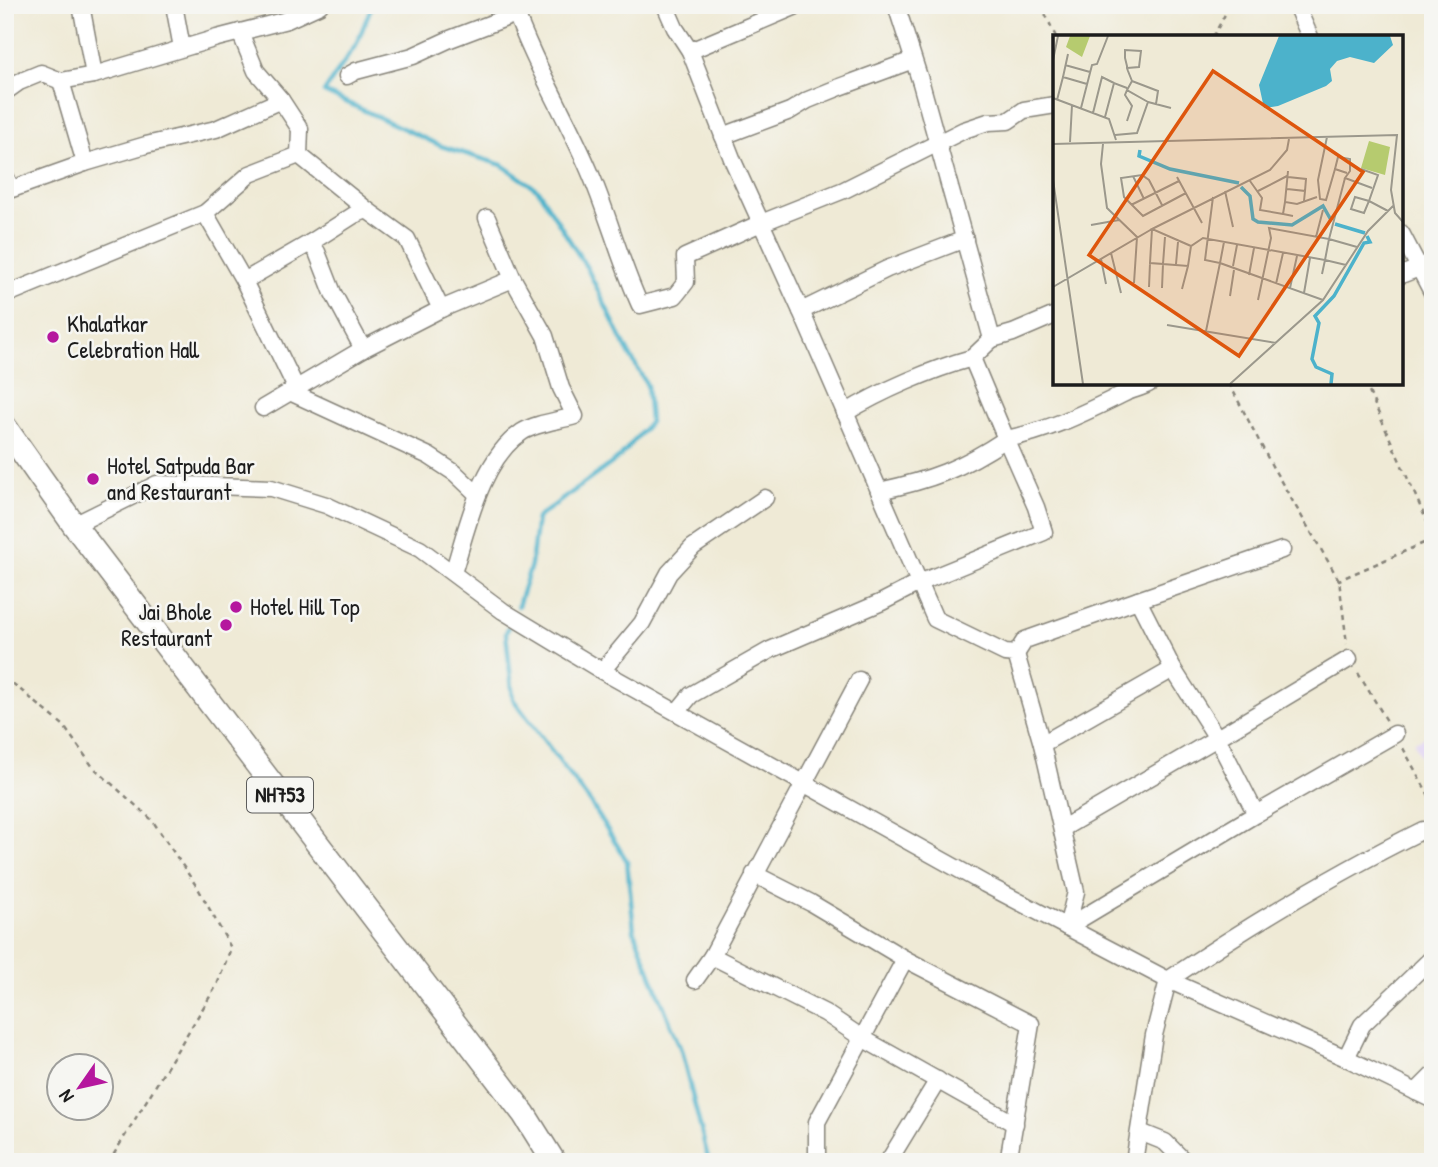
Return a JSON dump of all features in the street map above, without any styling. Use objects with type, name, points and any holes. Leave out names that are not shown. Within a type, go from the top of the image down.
[{"type":"highway","name":"NH753","points":[[5,427],[74,526],[524,1114],[554,1162]]},
{"type":"street","points":[[81,5],[94,75]]},
{"type":"street","points":[[174,5],[182,48]]},
{"type":"street","points":[[5,92],[19,82],[41,73],[61,81],[94,75],[287,20],[320,5]]},
{"type":"street","points":[[665,5],[675,28],[690,51],[723,136],[935,619],[1005,653],[1016,653]]},
{"type":"street","points":[[690,51],[799,5]]},
{"type":"street","points":[[896,5],[992,339]]},
{"type":"street","points":[[1296,5],[1309,35]]},
{"type":"street","points":[[347,76],[356,71],[413,56],[514,10],[591,173],[640,304],[675,296],[686,282],[685,257],[844,190],[888,170],[936,143],[988,122],[1008,121],[1024,110],[1053,106]]},
{"type":"street","points":[[240,32],[256,71],[281,100],[300,129],[299,155]]},
{"type":"street","points":[[723,136],[913,60]]},
{"type":"street","points":[[61,81],[85,163]]},
{"type":"street","points":[[5,176],[12,188],[146,145],[216,128],[281,100]]},
{"type":"street","points":[[299,155],[407,239],[441,309]]},
{"type":"street","points":[[5,295],[205,213],[250,174],[299,155]]},
{"type":"street","points":[[244,281],[354,215],[367,210]]},
{"type":"street","points":[[205,213],[244,281],[293,390],[429,456],[455,473],[477,494]]},
{"type":"street","points":[[453,573],[477,494],[506,445],[524,430],[575,416],[561,388],[545,336],[513,279],[487,218]]},
{"type":"street","points":[[1403,237],[1433,294]]},
{"type":"street","points":[[801,311],[887,269],[965,239]]},
{"type":"street","points":[[310,243],[317,252],[333,293],[363,349]]},
{"type":"street","points":[[1403,274],[1419,268]]},
{"type":"street","points":[[263,408],[363,349],[441,309],[513,279]]},
{"type":"street","points":[[845,413],[869,399],[953,363],[972,358],[992,339],[1053,316]]},
{"type":"street","points":[[677,712],[691,695],[770,650],[871,607],[919,583],[1044,532],[1027,483],[972,358]]},
{"type":"street","points":[[879,491],[925,481],[976,459],[1006,439],[1042,432],[1147,385]]},
{"type":"street","points":[[74,526],[157,484],[271,488],[326,505],[420,549],[503,611],[602,671],[1067,927],[1168,980],[1346,1058],[1433,1100]]},
{"type":"street","points":[[602,671],[642,623],[668,573],[693,547],[765,498]]},
{"type":"street","points":[[1016,653],[1026,640],[1282,550]]},
{"type":"street","points":[[1138,600],[1173,669],[1217,738],[1256,814]]},
{"type":"street","points":[[1016,653],[1042,744],[1076,892],[1067,927]]},
{"type":"street","points":[[1063,828],[1349,659]]},
{"type":"street","points":[[1042,744],[1173,669]]},
{"type":"street","points":[[695,980],[712,956],[859,680]]},
{"type":"street","points":[[1067,927],[1395,734]]},
{"type":"street","points":[[1134,1162],[1154,1035],[1168,980],[1292,899],[1423,830]]},
{"type":"street","points":[[754,874],[905,959],[1031,1024],[1008,1162]]},
{"type":"street","points":[[712,956],[825,1013],[862,1038],[1015,1124]]},
{"type":"street","points":[[1346,1058],[1362,1025],[1433,957]]},
{"type":"street","points":[[817,1162],[817,1122],[905,959]]},
{"type":"street","points":[[1416,1092],[1433,1075]]},
{"type":"street","points":[[888,1162],[938,1080]]},
{"type":"street","points":[[1140,1132],[1165,1142],[1185,1162]]},
{"type":"path","points":[[1041,5],[1055,35]]},
{"type":"path","points":[[1214,35],[1230,5]]},
{"type":"path","points":[[1230,385],[1272,466],[1339,580],[1349,659],[1433,803]]},
{"type":"path","points":[[1339,580],[1433,538],[1366,385]]},
{"type":"path","points":[[5,677],[64,726],[93,767],[152,820],[199,890],[231,948],[217,985],[109,1162]]},
{"type":"shaded area","points":[[1433,734],[1433,789],[1414,742]]},
{"type":"waterway","points":[[372,5],[357,43],[324,92],[441,146],[502,165],[538,190],[587,268],[647,385],[650,422],[620,457],[537,518],[531,565],[518,606]]},
{"type":"waterway","points":[[508,628],[506,633],[513,699],[590,802],[627,861],[634,931],[681,1050],[709,1162]]},
{"type":"place","name":"Khalatkar Celebration Hall","points":[[53,337]]},
{"type":"place","name":"Hotel Satpuda Bar and Restaurant","points":[[93,479]]},
{"type":"place","name":"Hotel Hill Top","points":[[236,607]]},
{"type":"place","name":"Jai Bhole Restaurant","points":[[226,625]]}]
